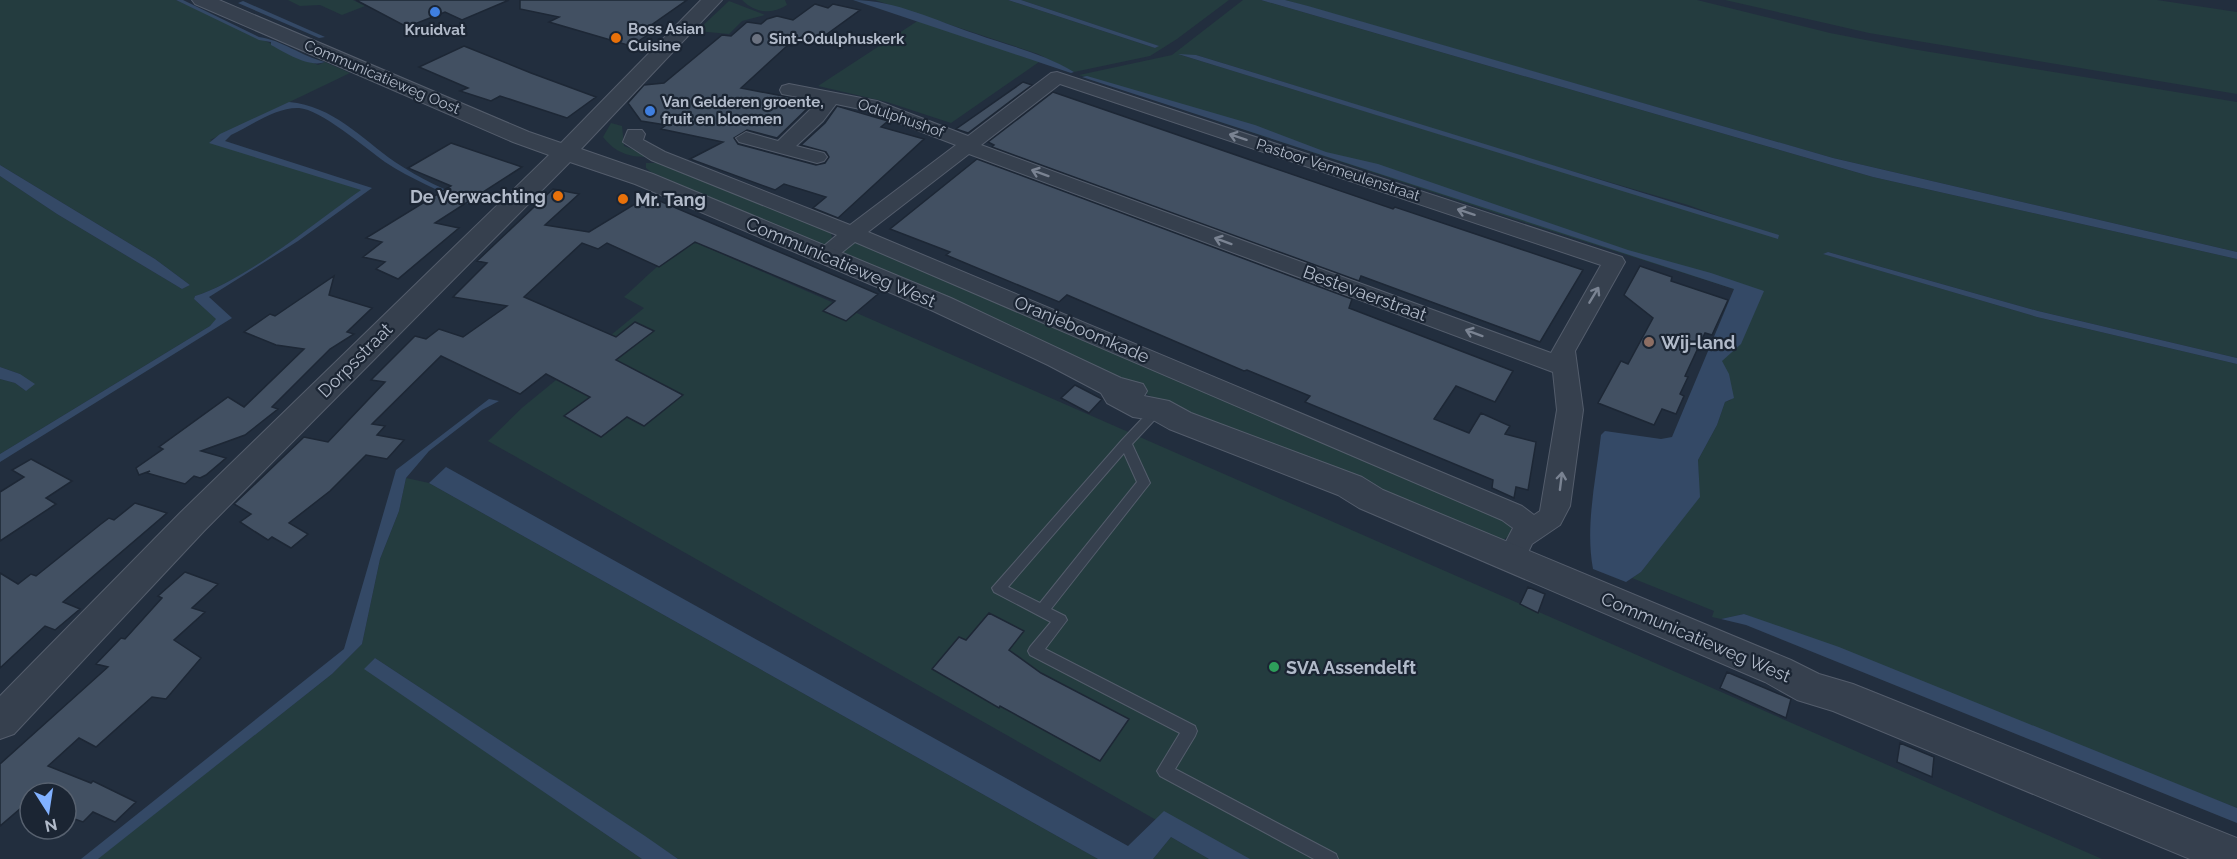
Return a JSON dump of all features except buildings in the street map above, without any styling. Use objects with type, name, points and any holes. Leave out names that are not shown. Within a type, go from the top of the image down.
[{"type":"street","name":"Communicatieweg Oost","points":[[202,0],[521,137],[564,151]]},
{"type":"street","name":"Dorpsstraat","points":[[0,722],[192,522],[543,176],[564,151],[712,0]]},
{"type":"street","name":"Pastoor Vermeulenstraat","points":[[968,144],[1057,78],[1614,262],[1563,351],[1565,367]]},
{"type":"street","name":"Odulphushof","points":[[789,90],[870,105],[968,144]]},
{"type":"street","points":[[782,148],[816,117],[831,98]]},
{"type":"street","name":"Oranjeboomkade","points":[[635,134],[633,142],[639,147],[804,216],[853,233],[1512,513],[1522,543]]},
{"type":"street","points":[[746,138],[817,157]]},
{"type":"street","points":[[823,256],[968,144]]},
{"type":"street","name":"Bestevaerstraat","points":[[968,144],[1565,367]]},
{"type":"street","name":"Communicatieweg West","points":[[564,151],[644,179],[978,321],[1112,386],[1118,396],[1144,409],[1158,409],[1180,422],[1350,486],[1371,499],[1522,543],[1810,688],[1839,696],[2237,858]]},
{"type":"street","points":[[1522,543],[1550,518],[1559,493],[1570,410],[1565,367]]},
{"type":"lane","points":[[1158,409],[1125,443],[999,588],[1060,620],[1035,651],[1190,732],[1165,771],[1330,859]]},
{"type":"lane","points":[[1042,610],[1144,483],[1125,443]]},
{"type":"green space","points":[[0,0],[176,0],[318,65],[325,62],[350,73],[210,140],[362,190],[258,264],[215,288],[195,296],[194,299],[217,319],[210,326],[0,454],[0,379],[15,383],[26,391],[20,374],[0,367],[0,176],[57,214],[182,289],[190,285],[155,259],[0,165]]},
{"type":"green space","points":[[288,0],[353,0],[365,6],[342,15],[320,5],[300,6]]},
{"type":"green space","points":[[742,0],[785,0],[787,5],[775,10],[763,11],[752,8]]},
{"type":"green space","points":[[875,0],[1008,0],[1155,48],[1158,46],[1021,0],[1229,0],[1150,56],[1074,72],[1038,54]]},
{"type":"green space","points":[[1243,0],[1261,0],[1873,177],[2237,259],[2237,358],[2038,311],[1828,252],[1824,254],[2037,317],[2237,364],[2237,808],[1744,614],[1721,619],[1712,617],[1714,611],[1632,578],[1641,572],[1699,497],[1698,460],[1717,425],[1725,402],[1731,400],[1719,380],[1734,289],[1079,75],[1172,55]],"holes":[[[1181,55],[1196,55],[1485,146],[1688,205],[1779,238]]]},
{"type":"green space","points":[[1285,0],[1697,0],[1830,33],[1912,49],[2237,102],[2237,252],[1833,158]]},
{"type":"green space","points":[[1725,0],[2157,0],[2237,12],[2237,94],[1869,33]]},
{"type":"green space","points":[[729,1],[765,15],[742,21],[729,34],[697,31]]},
{"type":"green space","points":[[919,20],[1039,62],[951,123],[887,102],[818,86]]},
{"type":"green space","points":[[611,123],[622,126],[624,146],[653,157],[631,156],[608,143],[603,137]]},
{"type":"green space","points":[[646,163],[665,163],[831,232],[832,238],[827,244],[819,246],[702,198],[688,188],[651,172],[646,168]]},
{"type":"green space","points":[[855,242],[1499,517],[1511,524],[1511,534],[1502,541],[1184,415],[1127,383],[844,257],[841,251]]},
{"type":"green space","name":"SVA Assendelft","points":[[697,243],[2102,859],[1225,859],[488,441],[523,407],[644,308],[624,297],[669,257],[688,245]]},
{"type":"green space","points":[[406,478],[429,483],[1098,859],[678,859],[375,658],[365,669],[642,859],[97,859],[332,674],[362,644],[380,559],[399,511]]},
{"type":"green space","points":[[1171,837],[1209,859],[1153,859]]},
{"type":"water","points":[[176,0],[183,0],[259,37],[276,41],[325,62],[312,63],[298,59],[271,45],[271,42],[259,40]]},
{"type":"water","points":[[853,0],[885,3],[916,12],[1038,55],[1074,72],[1071,73]]},
{"type":"water","points":[[1008,0],[1021,0],[1159,46],[1155,48]]},
{"type":"water","points":[[1261,0],[1285,0],[1308,6],[1833,158],[2237,252],[2237,259],[1873,177]]},
{"type":"water","points":[[243,1],[325,37],[319,38],[238,3]]},
{"type":"water","points":[[1178,54],[1196,55],[1242,69],[1779,235],[1778,239]]},
{"type":"water","points":[[1087,76],[1255,125],[1326,152],[1378,164],[1628,250],[1711,273],[1764,291],[1741,344],[1722,361],[1729,374],[1734,398],[1725,402],[1717,425],[1698,460],[1700,497],[1641,572],[1626,582],[1593,569],[1591,519],[1601,435],[1605,431],[1661,439],[1672,437],[1734,289],[1082,77]]},
{"type":"water","points":[[289,102],[305,105],[333,116],[404,168],[473,202],[468,204],[405,174],[331,122],[308,110],[290,108],[282,110],[231,135],[225,141],[372,188],[298,241],[209,297],[232,318],[0,462],[0,454],[210,326],[216,319],[194,299],[195,296],[215,288],[258,264],[361,190],[209,143],[220,134]]},
{"type":"water","points":[[0,165],[155,259],[190,285],[182,289],[57,214],[0,176]]},
{"type":"water","points":[[1828,252],[2038,311],[2237,358],[2237,364],[2037,317],[1823,254]]},
{"type":"water","points":[[0,367],[20,374],[35,384],[26,391],[15,383],[0,379]]},
{"type":"water","points":[[489,399],[499,401],[482,410],[429,451],[406,478],[399,511],[380,559],[362,644],[332,674],[98,859],[81,859],[344,649],[396,470]]},
{"type":"water","points":[[446,467],[1128,846],[1164,811],[1250,859],[1209,859],[1171,837],[1153,859],[1098,859],[429,483]]},
{"type":"water","points":[[1744,614],[1839,647],[2237,808],[2237,823],[1746,625],[1721,619]]},
{"type":"water","points":[[375,658],[678,859],[642,859],[364,669]]},
{"type":"place","name":"Kruidvat","points":[[435,12]]},
{"type":"place","name":"Boss Asian Cuisine","points":[[616,38]]},
{"type":"place","name":"Sint-Odulphuskerk","points":[[757,39]]},
{"type":"place","name":"Van Gelderen groente, fruit en bloemen","points":[[650,111]]},
{"type":"place","name":"De Verwachting","points":[[558,196]]},
{"type":"place","name":"Mr. Tang","points":[[623,199]]},
{"type":"place","name":"Wij-land","points":[[1649,342]]},
{"type":"place","name":"SVA Assendelft","points":[[1274,667]]}]
